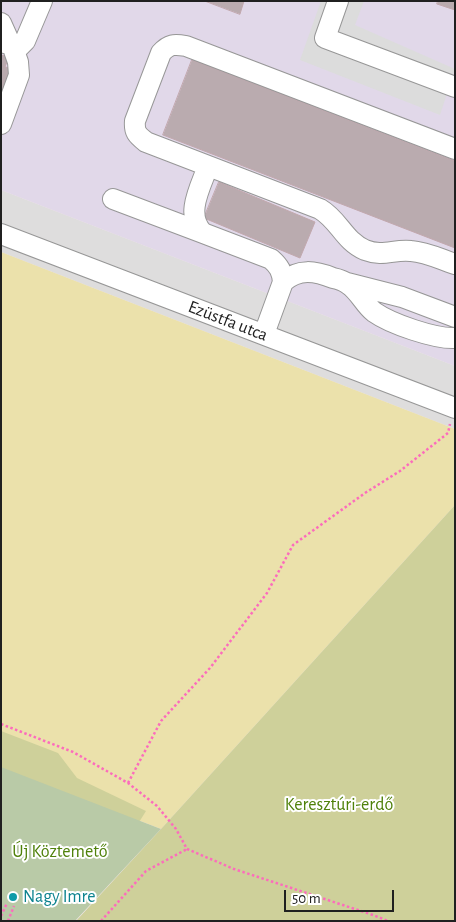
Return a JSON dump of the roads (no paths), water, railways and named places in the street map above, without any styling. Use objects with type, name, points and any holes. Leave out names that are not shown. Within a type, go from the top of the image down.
[{"type":"street","points":[[6,44],[18,48],[25,41],[42,1]]},
{"type":"street","points":[[338,1],[325,38],[455,87]]},
{"type":"street","points":[[1,23],[6,44],[18,62],[19,76],[1,124]]},
{"type":"street","points":[[455,149],[186,46],[174,44],[167,47],[161,53],[135,120],[134,129],[138,136],[146,142],[330,214],[352,242],[369,251],[387,254],[408,250],[422,252],[455,264]]},
{"type":"street","points":[[203,233],[194,220],[194,210],[208,166]]},
{"type":"street","points":[[113,199],[271,259],[278,265],[282,272],[283,282],[264,334]]},
{"type":"street","name":"Ezüstfa utca","points":[[1,234],[264,334],[454,412]]},
{"type":"street","points":[[283,282],[301,271],[318,272],[347,283],[402,297],[455,317]]},
{"type":"street","points":[[347,283],[374,312],[385,318],[431,336],[455,338]]},
{"type":"place","name":"Nagy Imre","points":[[13,897]]},
{"type":"park label","name":"Keresztúri-erdő","points":[[339,805]]},
{"type":"park label","name":"Új Köztemető","points":[[60,852]]}]
